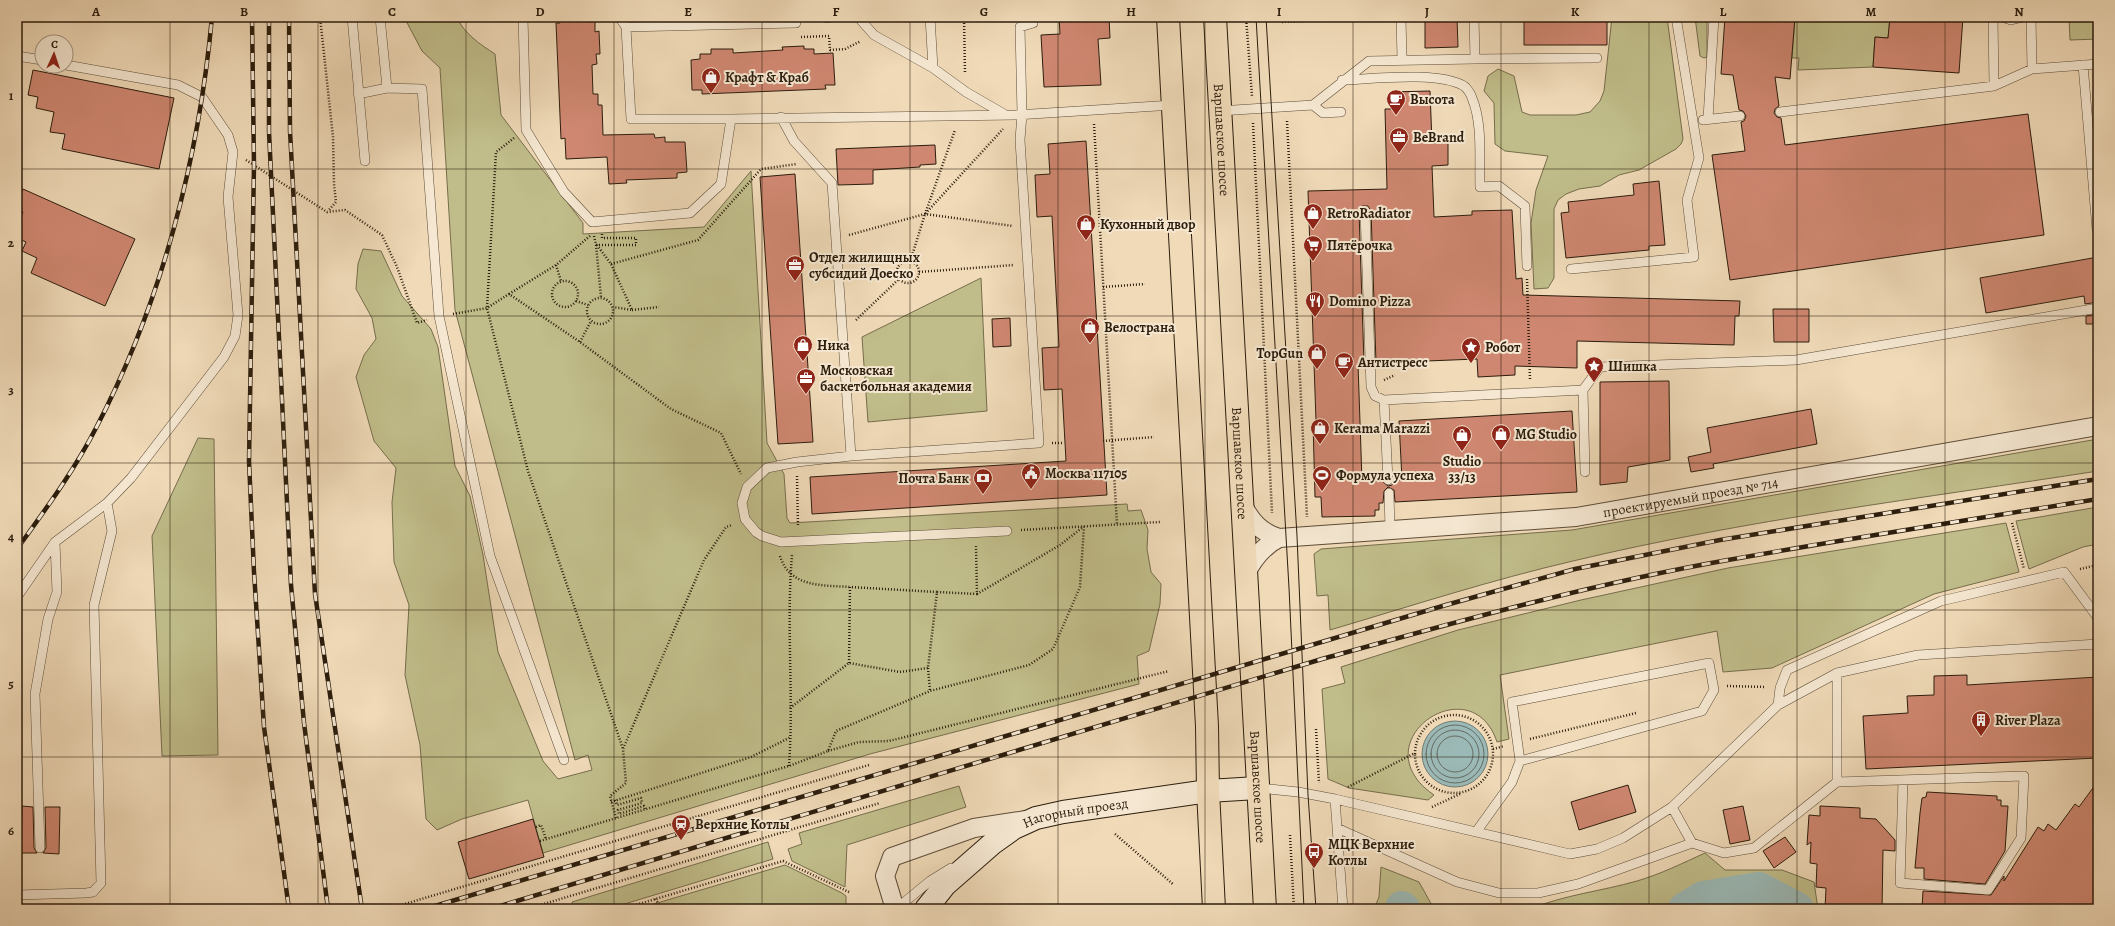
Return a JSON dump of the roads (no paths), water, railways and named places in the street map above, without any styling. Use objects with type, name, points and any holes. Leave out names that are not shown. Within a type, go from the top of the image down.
[{"type":"main road","points":[[1168,17],[1206,712],[1208,791],[1214,909]]},
{"type":"main road","name":"Варшавское шоссе","points":[[1214,17],[1265,909]]},
{"type":"street","name":"проектируемый проезд № 714","points":[[1246,575],[1251,563],[1260,551],[1276,537],[1576,517],[2098,426]]},
{"type":"street","points":[[1242,504],[1249,518],[1259,528],[1276,537]]},
{"type":"street","name":"Нагорный проезд","points":[[926,909],[945,885],[972,862],[1014,828],[1036,818],[1063,812],[1208,791],[1257,788]]},
{"type":"street","points":[[896,909],[885,876],[892,857],[974,828],[1036,818]]},
{"type":"lane","points":[[352,17],[365,161]]},
{"type":"lane","points":[[380,17],[387,88]]},
{"type":"lane","points":[[523,17],[526,130],[564,192],[592,222],[690,213],[721,184],[731,119]]},
{"type":"lane","points":[[619,17],[626,26],[631,120],[1005,115],[1173,105]]},
{"type":"lane","points":[[626,26],[796,23],[793,17]]},
{"type":"lane","points":[[858,17],[874,35],[933,68],[966,92],[1005,115]]},
{"type":"lane","points":[[930,17],[933,68]]},
{"type":"lane","points":[[1007,531],[793,541],[774,540],[756,532],[745,518],[742,503],[747,487],[767,468],[797,462],[851,456],[1039,443],[1019,114],[1020,27],[1032,23],[1032,17]]},
{"type":"lane","points":[[1401,17],[1402,60]]},
{"type":"lane","points":[[1474,17],[1475,59]]},
{"type":"lane","points":[[1571,268],[1694,257],[1687,200],[1699,158],[1676,17]]},
{"type":"lane","points":[[1708,119],[1714,17]]},
{"type":"lane","points":[[1993,17],[1994,86]]},
{"type":"lane","points":[[2002,17],[2011,20],[2023,17]]},
{"type":"lane","points":[[2031,17],[2032,70]]},
{"type":"lane","points":[[17,56],[34,59]]},
{"type":"lane","points":[[1219,111],[1313,105],[1342,80],[1369,61],[1597,58]]},
{"type":"lane","points":[[1780,112],[1994,86],[2032,70],[2098,64]]},
{"type":"lane","points":[[2083,65],[2097,230]]},
{"type":"lane","points":[[17,597],[55,542],[107,503],[131,478],[224,357],[235,336],[238,315],[228,197],[233,152],[228,134],[202,97],[178,86],[74,66]]},
{"type":"lane","points":[[1342,80],[1427,78],[1448,80],[1465,86],[1472,98],[1478,120],[1480,187],[1499,186],[1525,206],[1527,266]]},
{"type":"lane","points":[[358,94],[387,88],[422,89],[439,316],[490,556],[564,760]]},
{"type":"lane","points":[[1313,105],[1323,113],[1341,112]]},
{"type":"lane","points":[[1693,121],[1740,116]]},
{"type":"lane","points":[[781,117],[794,141],[832,183],[851,456]]},
{"type":"lane","points":[[1365,211],[1371,387],[1375,396],[1384,400],[1582,390]]},
{"type":"lane","points":[[1585,472],[1582,390],[1600,367],[1796,360],[2098,308]]},
{"type":"lane","points":[[1384,400],[1388,480]]},
{"type":"lane","points":[[1389,493],[1390,529]]},
{"type":"lane","points":[[17,895],[93,892],[101,883],[94,605],[112,531],[107,503]]},
{"type":"lane","points":[[40,848],[35,694],[48,619],[57,592],[55,542]]},
{"type":"lane","points":[[1778,705],[1780,688],[1788,670],[1941,601],[2064,572],[2098,618]]},
{"type":"lane","points":[[1257,788],[1298,792],[1334,799],[1570,854],[1597,849],[1623,838],[1672,807],[1778,705],[1837,673],[1918,654],[2098,644]]},
{"type":"lane","points":[[1476,832],[1512,782],[1520,761],[1512,702],[1709,663],[1714,690],[1702,711],[1520,761]]},
{"type":"lane","points":[[1836,782],[1837,673]]},
{"type":"lane","points":[[1337,828],[1457,882],[1499,893],[1538,893],[1578,884],[1692,842],[1724,853],[1754,848],[1836,782],[2024,776],[2021,838],[1988,890],[1900,883],[1903,780]]},
{"type":"lane","points":[[1334,799],[1343,909]]},
{"type":"lane","points":[[1672,807],[1692,842]]},
{"type":"lane","points":[[896,909],[930,881],[955,865],[972,862]]},
{"type":"water","points":[[1449,721],[1461,721],[1473,726],[1483,736],[1488,748],[1486,767],[1473,782],[1461,787],[1449,787],[1437,782],[1427,772],[1422,760],[1422,748],[1427,736],[1437,726]]},
{"type":"waterway","points":[[1685,909],[1703,898],[1759,889],[1797,909]]},
{"type":"tram line","points":[[1256,17],[1289,588],[1304,909]]},
{"type":"tram line","points":[[1266,17],[1297,536],[1308,795],[1316,909]]},
{"type":"railway","points":[[17,549],[59,490],[96,428],[119,380],[140,330],[158,280],[174,228],[187,176],[198,123],[212,17]]},
{"type":"railway","points":[[252,17],[254,165],[249,461],[254,572],[264,727],[289,909]]},
{"type":"railway","points":[[269,17],[269,132],[291,585],[304,723],[328,909]]},
{"type":"railway","points":[[289,17],[290,131],[315,594],[362,909]]},
{"type":"railway","points":[[425,909],[1446,605],[1575,569],[1720,540],[2098,479]]},
{"type":"railway","points":[[490,909],[1322,659],[1524,605],[1626,580],[1728,560],[2098,499]]},
{"type":"place","name":"Крафт & Краб","points":[[711,94]]},
{"type":"place","name":"Высота","points":[[1396,116]]},
{"type":"place","name":"BeBrand","points":[[1399,154]]},
{"type":"place","name":"RetroRadiator","points":[[1313,230]]},
{"type":"place","name":"Кухонный двор","points":[[1086,241]]},
{"type":"place","name":"Пятёрочка","points":[[1313,262]]},
{"type":"place","name":"Отдел жилищных субсидий Доеско","points":[[795,282]]},
{"type":"place","name":"Domino Pizza","points":[[1315,318]]},
{"type":"place","name":"Велострана","points":[[1090,344]]},
{"type":"place","name":"Ника","points":[[803,362]]},
{"type":"place","name":"Робот","points":[[1471,364]]},
{"type":"place","name":"TopGun","points":[[1317,370]]},
{"type":"place","name":"Антистресс","points":[[1344,379]]},
{"type":"place","name":"Шишка","points":[[1594,383]]},
{"type":"place","name":"Московская баскетбольная академия","points":[[806,395]]},
{"type":"place","name":"Kerama Marazzi","points":[[1320,445]]},
{"type":"place","name":"MG Studio","points":[[1501,451]]},
{"type":"place","name":"Studio 33/13","points":[[1462,452]]},
{"type":"place","name":"Москва 117105","points":[[1031,490]]},
{"type":"place","name":"Формула успеха","points":[[1322,492]]},
{"type":"place","name":"Почта Банк","points":[[983,495]]},
{"type":"place","name":"River Plaza","points":[[1981,737]]},
{"type":"place","name":"Верхние Котлы","points":[[681,841]]},
{"type":"place","name":"МЦК Верхние Котлы","points":[[1314,869]]}]
